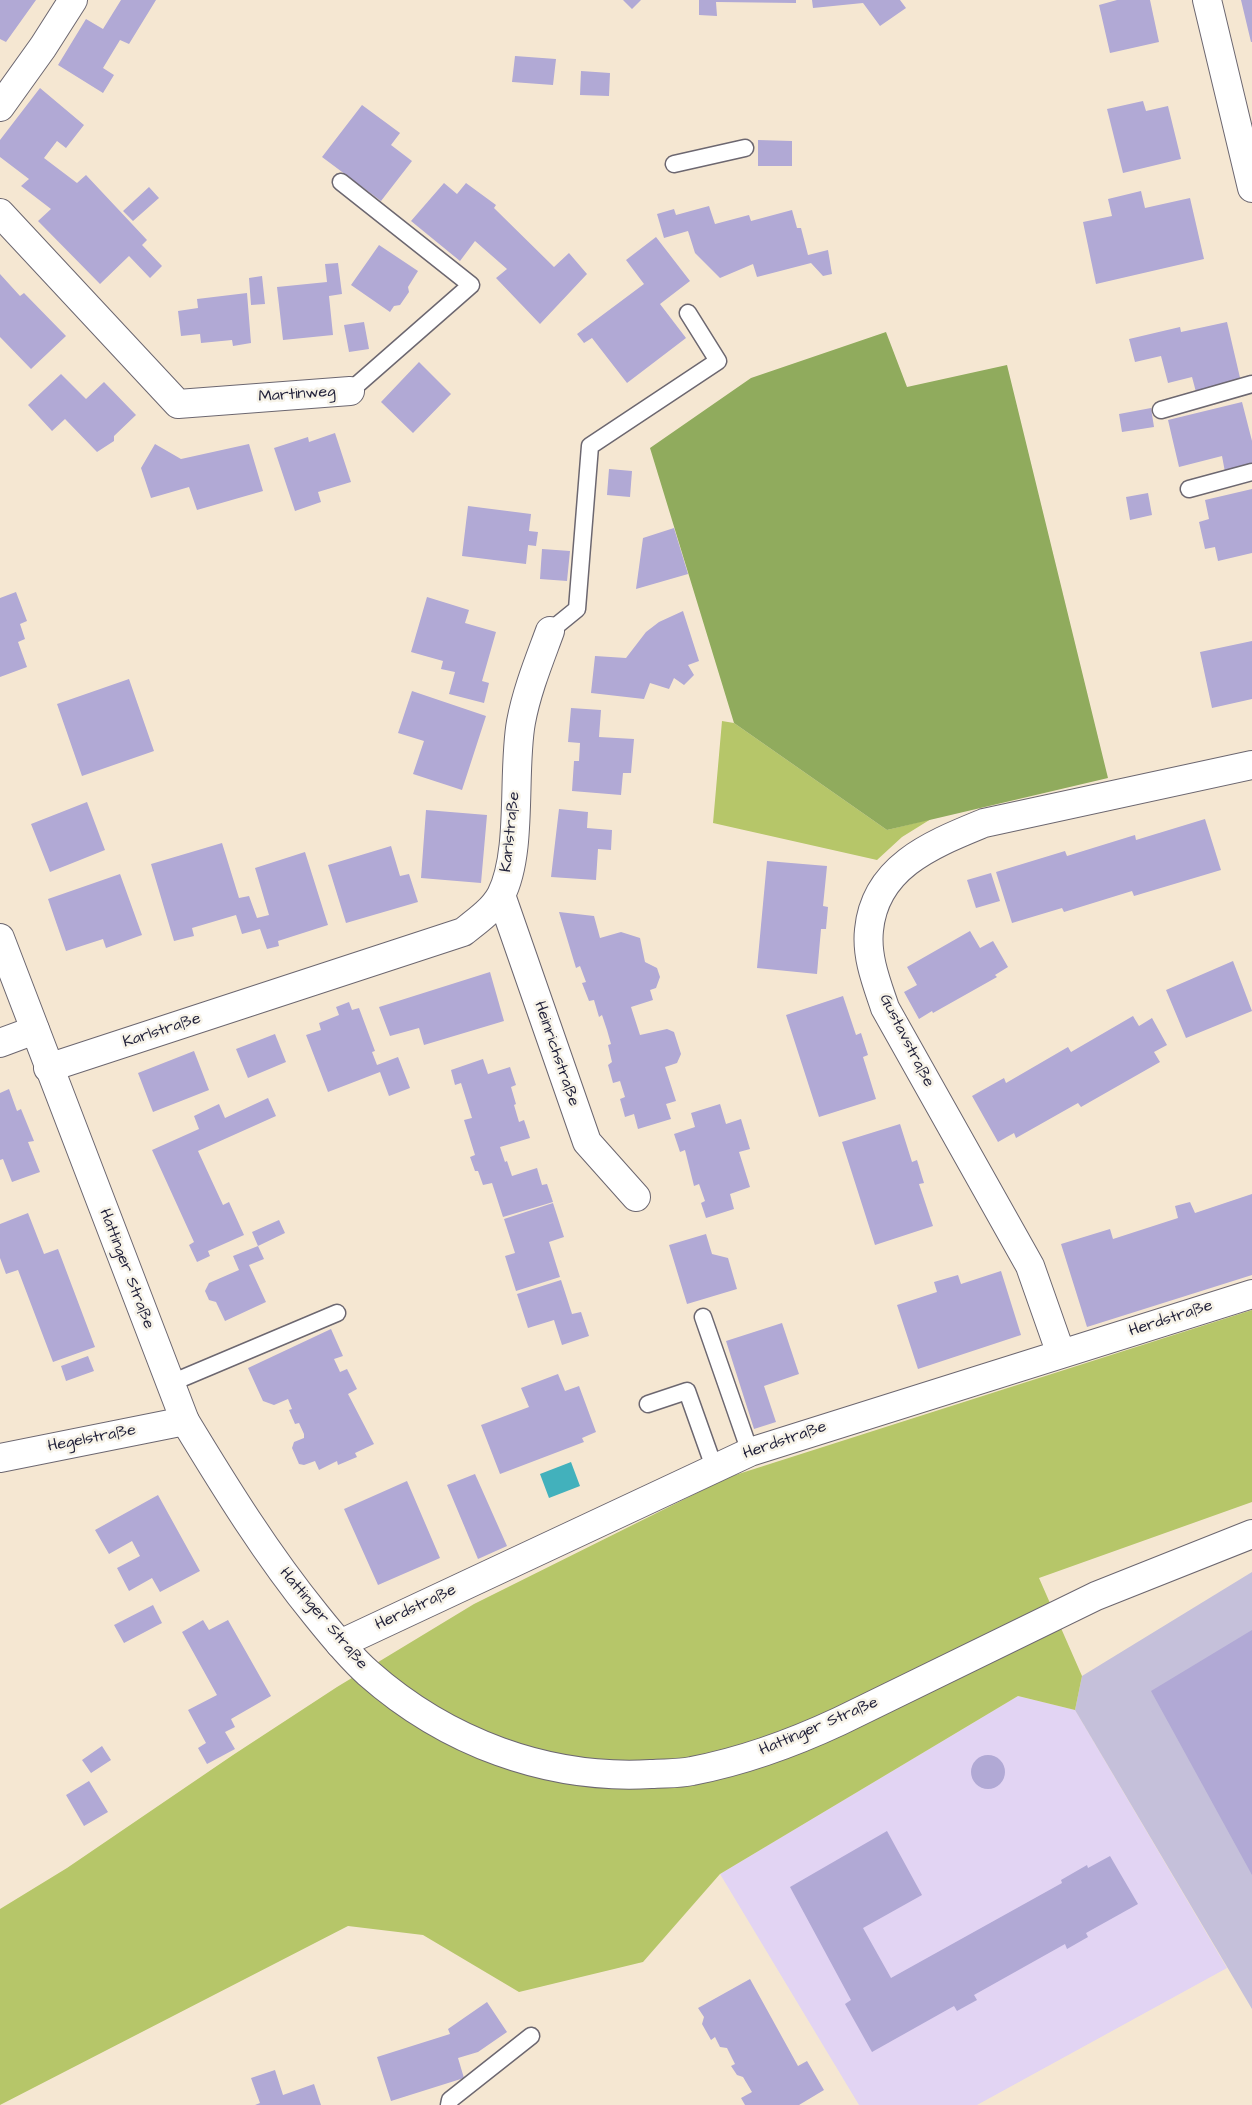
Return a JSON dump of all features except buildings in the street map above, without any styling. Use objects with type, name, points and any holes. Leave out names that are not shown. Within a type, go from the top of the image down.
[{"type":"street","points":[[0,107],[73,0]]},
{"type":"street","points":[[1207,0],[1243,108],[1252,188]]},
{"type":"street","name":"Martinweg","points":[[0,213],[178,404],[350,391]]},
{"type":"street","name":"Karlstraße","points":[[48,1068],[463,932],[483,916],[500,895],[511,864],[521,723],[529,688],[550,631]]},
{"type":"street","name":"Gustavstraße","points":[[1061,1354],[1030,1266],[885,1008],[872,969],[869,931],[877,899],[895,872],[917,853],[944,839],[984,824],[1252,765]]},
{"type":"street","name":"Heinrichstraße","points":[[500,895],[587,1142],[636,1198]]},
{"type":"street","name":"Hattinger Straße","points":[[0,938],[48,1068],[185,1421],[218,1476],[292,1586],[340,1644],[367,1672],[401,1700],[446,1729],[487,1749],[533,1762],[582,1772],[633,1775],[691,1772],[753,1756],[801,1739],[840,1721],[1096,1596],[1252,1534]]},
{"type":"street","points":[[0,1043],[35,1030]]},
{"type":"street","name":"Herdstraße","points":[[340,1644],[714,1467],[750,1452],[1252,1294]]},
{"type":"street","name":"Hegelstraße","points":[[0,1458],[185,1421]]},
{"type":"lane","points":[[674,164],[745,148]]},
{"type":"lane","name":"Martinweg","points":[[341,182],[471,284],[350,391]]},
{"type":"lane","name":"Karlstraße","points":[[550,631],[577,609],[590,446],[718,361],[688,313]]},
{"type":"lane","points":[[1161,410],[1252,384]]},
{"type":"lane","points":[[1189,488],[1252,472]]},
{"type":"lane","points":[[171,1383],[337,1313]]},
{"type":"lane","points":[[703,1317],[750,1452]]},
{"type":"lane","points":[[648,1404],[688,1391],[714,1467]]},
{"type":"lane","points":[[449,2105],[450,2100],[531,2036]]},
{"type":"shaded area","points":[[1252,1572],[1252,2009],[1075,1710],[1082,1676]]},
{"type":"shaded area","points":[[1018,1696],[1075,1710],[1227,1968],[977,2105],[859,2105],[720,1874]]},
{"type":"green space","points":[[886,332],[907,387],[1007,365],[1108,778],[887,830],[734,723],[650,448],[751,378]]},
{"type":"green space","points":[[722,721],[734,723],[887,830],[931,819],[902,837],[877,860],[713,823]]},
{"type":"green space","points":[[1252,1310],[1252,1502],[1039,1578],[1082,1676],[1075,1710],[1018,1696],[720,1874],[643,1962],[519,1992],[423,1935],[348,1926],[0,2105],[0,1909],[67,1868],[337,1687],[474,1604],[729,1477]]},
{"type":"water","points":[[571,1462],[580,1486],[549,1498],[540,1474]]}]
